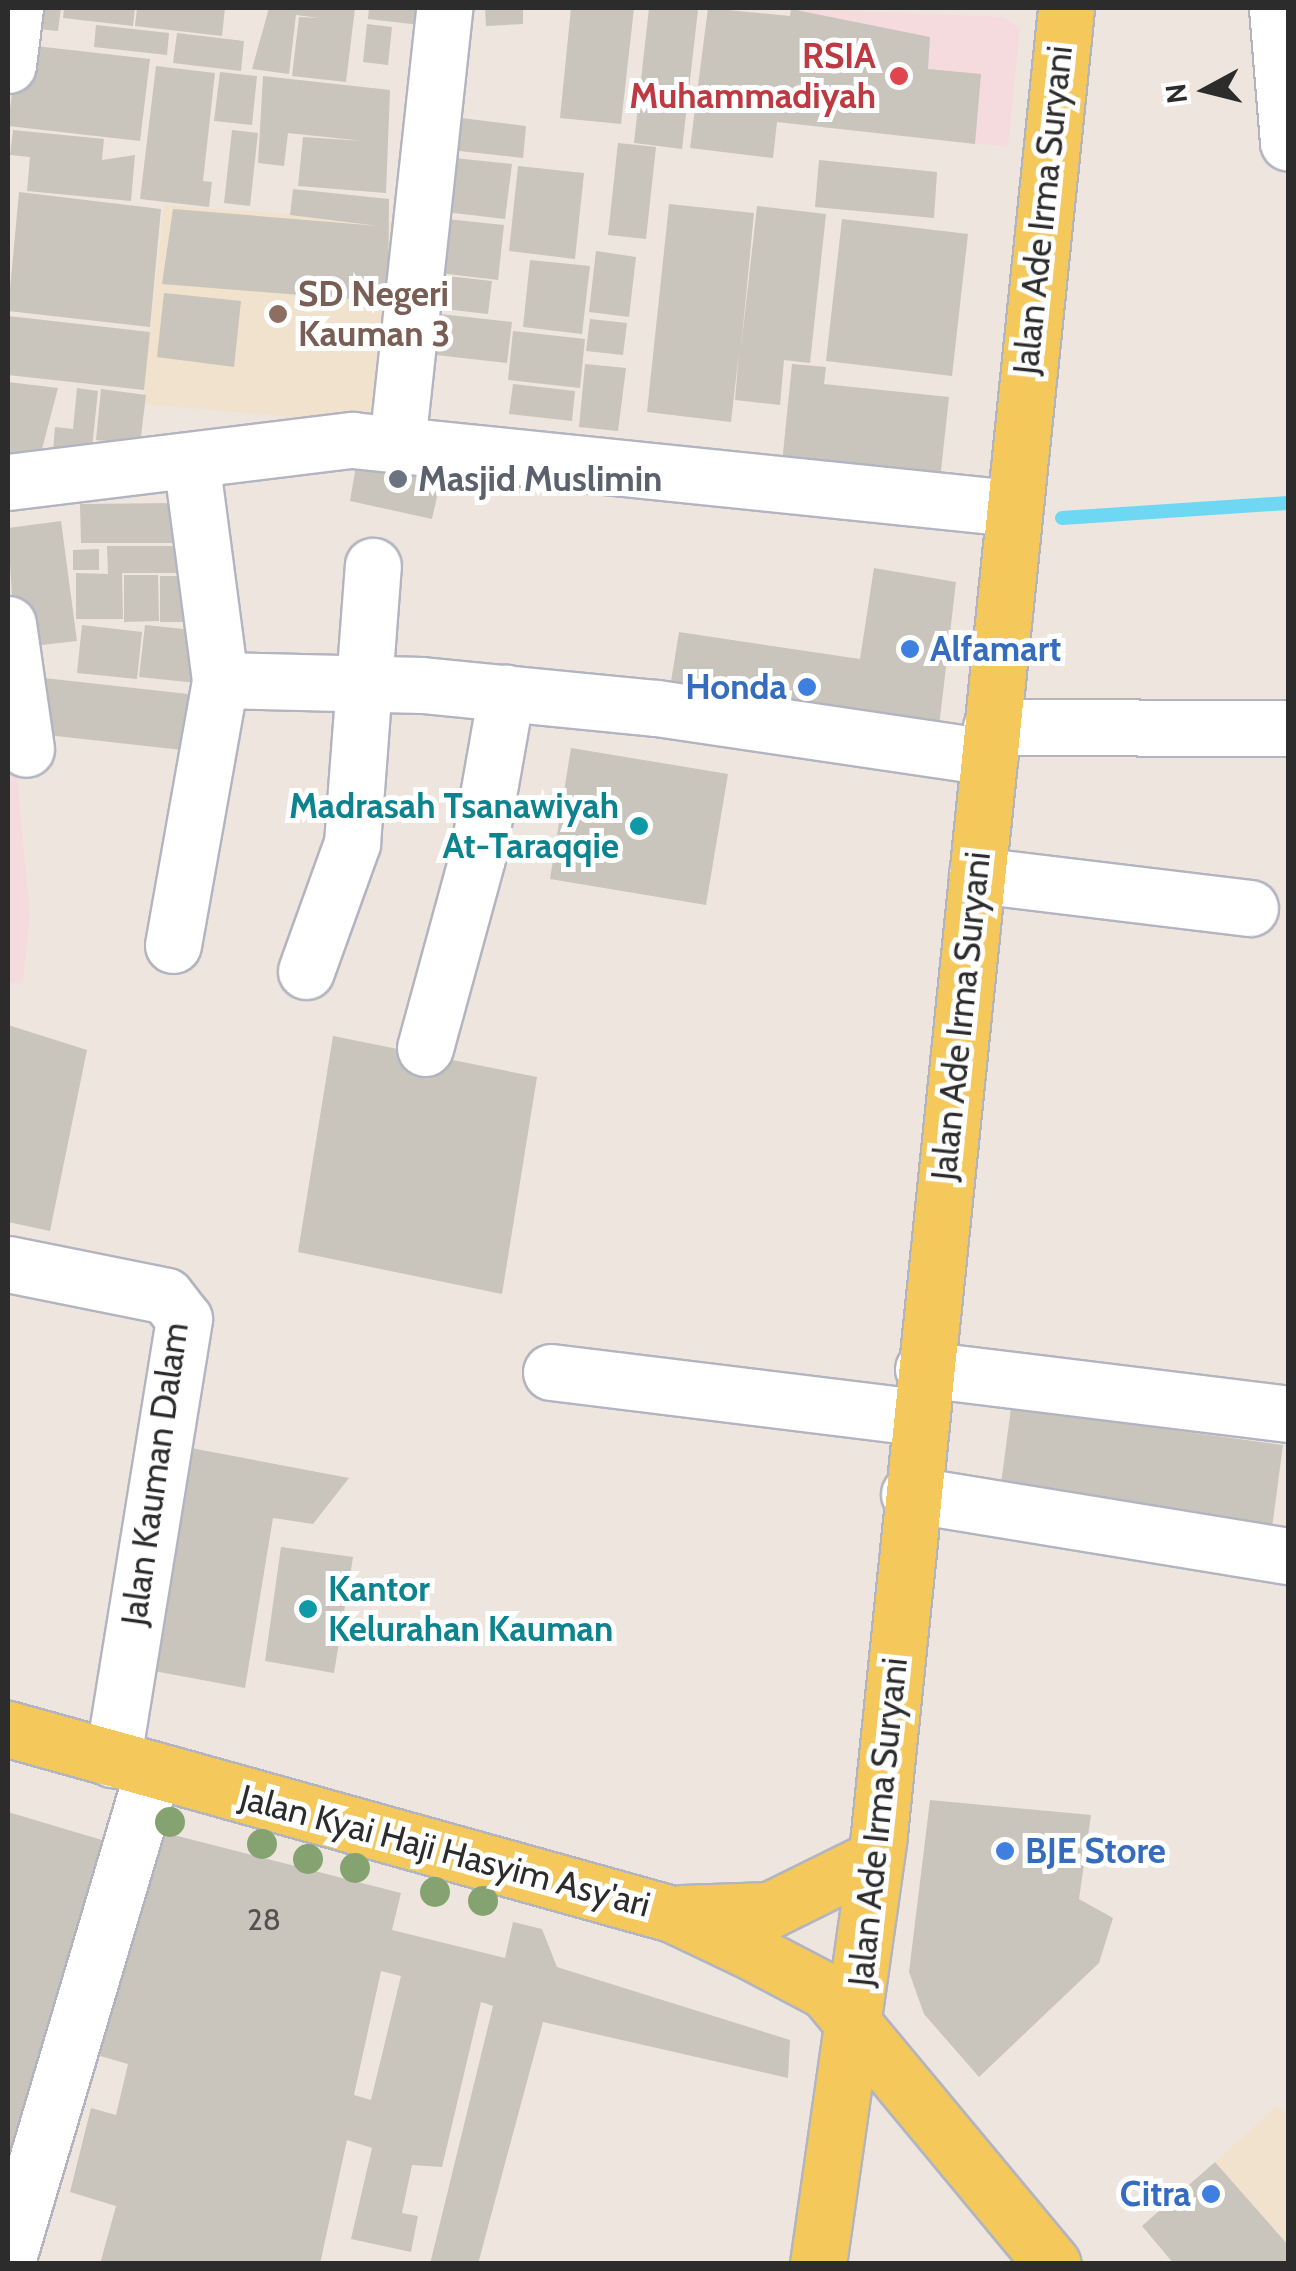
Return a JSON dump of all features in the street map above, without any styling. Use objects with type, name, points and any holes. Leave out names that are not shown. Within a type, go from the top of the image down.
[{"type":"main road","name":"Jalan Ade Irma Suryani","points":[[818,2264],[857,2024],[876,1858],[920,1393],[1066,8]]},
{"type":"main road","name":"Jalan Kyai Haji Hasyim Asy'ari","points":[[8,1729],[672,1914],[826,1991],[1053,2264]]},
{"type":"main road","points":[[672,1914],[770,1910],[876,1858]]},
{"type":"street","points":[[8,65],[15,8]]},
{"type":"street","points":[[397,444],[444,8]]},
{"type":"street","points":[[1277,8],[1288,143]]},
{"type":"street","points":[[8,482],[352,440],[1012,508]]},
{"type":"street","points":[[173,945],[220,680],[191,460]]},
{"type":"street","points":[[306,971],[352,843],[373,566]]},
{"type":"street","points":[[8,624],[26,750]]},
{"type":"street","points":[[220,680],[366,683],[506,693],[990,742],[1288,728]]},
{"type":"street","points":[[426,1048],[477,858],[506,693]]},
{"type":"street","points":[[977,875],[1250,908]]},
{"type":"street","name":"Jalan Kauman Dalam","points":[[8,1264],[166,1296],[184,1319],[133,1764],[8,2258]]},
{"type":"street","points":[[551,1372],[1288,1414]]},
{"type":"street","points":[[910,1494],[1288,1556]]},
{"type":"shaded area","name":"RSIA Muhammadiyah","points":[[791,8],[1004,17],[1020,29],[1008,147],[777,122]]},
{"type":"shaded area","name":"SD Negeri Kauman 3","points":[[164,205],[414,223],[393,426],[142,404]]},
{"type":"shaded area","points":[[8,678],[30,916],[23,984],[8,983]]},
{"type":"shaded area","points":[[1276,2107],[1288,2114],[1288,2245],[1215,2162]]},
{"type":"building","points":[[19,8],[61,8],[58,31],[17,27]]},
{"type":"building","points":[[64,8],[135,8],[133,26],[63,18]]},
{"type":"building","points":[[137,8],[225,8],[222,36],[135,26]]},
{"type":"building","points":[[269,8],[355,8],[346,82],[292,76],[299,17],[320,18],[296,15],[289,74],[252,69]]},
{"type":"building","points":[[369,8],[431,8],[429,26],[368,19]]},
{"type":"building","points":[[485,8],[523,8],[523,24],[486,26]]},
{"type":"building","points":[[571,8],[634,8],[621,124],[560,118]]},
{"type":"building","points":[[649,8],[698,10],[682,149],[634,143]]},
{"type":"building","name":"RSIA Muhammadiyah","points":[[708,8],[790,16],[791,9],[930,37],[928,69],[981,74],[975,144],[777,122],[773,158],[690,148]]},
{"type":"building","points":[[367,24],[392,27],[388,65],[363,62]]},
{"type":"building","points":[[96,25],[169,33],[167,55],[94,47]]},
{"type":"building","points":[[177,33],[244,41],[241,71],[173,63]]},
{"type":"building","points":[[18,44],[150,59],[140,141],[8,126]]},
{"type":"building","points":[[156,66],[215,73],[203,181],[212,182],[209,207],[140,199]]},
{"type":"building","points":[[220,72],[257,76],[252,125],[214,121]]},
{"type":"building","points":[[263,76],[390,90],[386,193],[298,186],[303,137],[364,141],[288,133],[284,166],[258,163]]},
{"type":"building","points":[[445,116],[526,126],[523,158],[441,149]]},
{"type":"building","points":[[13,130],[104,139],[102,160],[135,155],[131,201],[27,191],[30,157],[10,155]]},
{"type":"building","points":[[232,130],[258,133],[250,206],[224,203]]},
{"type":"building","points":[[618,143],[656,147],[646,239],[608,235]]},
{"type":"building","points":[[444,157],[512,164],[505,219],[437,211]]},
{"type":"building","points":[[819,160],[937,172],[934,218],[815,207]]},
{"type":"building","points":[[518,166],[584,173],[575,259],[509,251]]},
{"type":"building","points":[[293,189],[389,199],[388,302],[162,284],[173,209],[379,226],[290,215]]},
{"type":"building","points":[[19,192],[161,209],[150,327],[8,311]]},
{"type":"building","points":[[669,204],[754,213],[741,348],[757,206],[826,214],[810,363],[784,360],[780,405],[735,400],[739,352],[731,422],[647,412]]},
{"type":"building","points":[[437,218],[504,225],[498,280],[431,272]]},
{"type":"building","points":[[842,219],[968,234],[952,376],[826,361]]},
{"type":"building","points":[[596,251],[636,257],[629,317],[589,312]]},
{"type":"building","points":[[530,260],[590,266],[582,334],[523,327]]},
{"type":"building","points":[[429,274],[492,281],[488,314],[426,307]]},
{"type":"building","points":[[164,293],[241,301],[234,367],[157,357]]},
{"type":"building","points":[[422,312],[512,322],[507,363],[418,353]]},
{"type":"building","points":[[8,316],[150,332],[144,390],[8,375]]},
{"type":"building","points":[[590,319],[627,323],[623,355],[586,351]]},
{"type":"building","points":[[513,331],[585,339],[580,388],[508,380]]},
{"type":"building","points":[[585,364],[626,368],[618,431],[579,427]]},
{"type":"building","points":[[792,364],[826,367],[824,384],[949,397],[940,480],[782,463]]},
{"type":"building","points":[[8,382],[58,388],[37,468],[8,465]]},
{"type":"building","points":[[513,384],[575,391],[572,421],[509,414]]},
{"type":"building","points":[[77,388],[98,391],[90,467],[52,462],[55,427],[73,429]]},
{"type":"building","points":[[101,389],[146,395],[140,444],[96,440]]},
{"type":"building","name":"Masjid Muslimin","points":[[360,442],[446,457],[432,519],[350,501]]},
{"type":"building","points":[[176,503],[176,543],[81,543],[80,504]]},
{"type":"building","points":[[61,521],[77,641],[15,648],[8,528]]},
{"type":"building","points":[[107,546],[184,546],[184,573],[122,573],[123,619],[76,619],[76,573],[108,574]]},
{"type":"building","points":[[99,549],[99,570],[73,570],[73,550]]},
{"type":"building","name":"Honda","points":[[874,568],[956,582],[938,735],[668,700],[679,632],[860,659]]},
{"type":"building","points":[[124,575],[158,575],[159,621],[124,622]]},
{"type":"building","points":[[160,576],[197,576],[189,622],[160,622]]},
{"type":"building","points":[[82,625],[142,632],[137,679],[77,673]]},
{"type":"building","points":[[145,625],[203,631],[197,683],[139,677]]},
{"type":"building","points":[[35,677],[206,696],[200,752],[29,733]]},
{"type":"building","name":"Madrasah Tsanawiyah At-Taraqqie","points":[[571,748],[728,774],[706,905],[550,879]]},
{"type":"building","points":[[8,1025],[87,1050],[50,1231],[8,1222]]},
{"type":"building","points":[[333,1036],[537,1077],[502,1294],[298,1252]]},
{"type":"building","points":[[1011,1408],[1283,1445],[1271,1536],[999,1499]]},
{"type":"building","points":[[191,1448],[349,1478],[313,1524],[273,1518],[245,1688],[154,1671]]},
{"type":"building","name":"Kantor Kelurahan Kauman","points":[[281,1547],[353,1557],[334,1673],[265,1661]]},
{"type":"building","points":[[930,1800],[1091,1815],[1079,1899],[1113,1918],[1099,1963],[979,2077],[924,2014],[909,1972]]},
{"type":"building","points":[[8,1812],[112,1843],[8,2203]]},
{"type":"building","points":[[158,1831],[401,1893],[392,1930],[505,1958],[513,1922],[542,1929],[557,1967],[790,2040],[788,2078],[543,2022],[478,2264],[430,2264],[493,2006],[481,2002],[442,2167],[412,2165],[402,2213],[418,2216],[411,2252],[351,2239],[372,2148],[347,2140],[320,2264],[100,2264],[116,2206],[70,2192],[91,2108],[116,2115],[128,2064],[100,2056]],"holes":[[[381,1971],[401,1976],[371,2100],[354,2095]]]},
{"type":"building","name":"Citra","points":[[1215,2162],[1288,2245],[1288,2264],[1174,2264],[1142,2226]]},
{"type":"waterway","points":[[1062,518],[1288,503]]},
{"type":"place","name":"RSIA Muhammadiyah","points":[[899,76]]},
{"type":"place","name":"SD Negeri Kauman 3","points":[[278,314]]},
{"type":"place","name":"Masjid Muslimin","points":[[398,479]]},
{"type":"place","name":"Alfamart","points":[[910,649]]},
{"type":"place","name":"Honda","points":[[807,687]]},
{"type":"place","name":"Madrasah Tsanawiyah At-Taraqqie","points":[[639,826]]},
{"type":"place","name":"Kantor Kelurahan Kauman","points":[[308,1609]]},
{"type":"place","name":"BJE Store","points":[[1005,1851]]},
{"type":"place","name":"Citra","points":[[1211,2194]]}]
